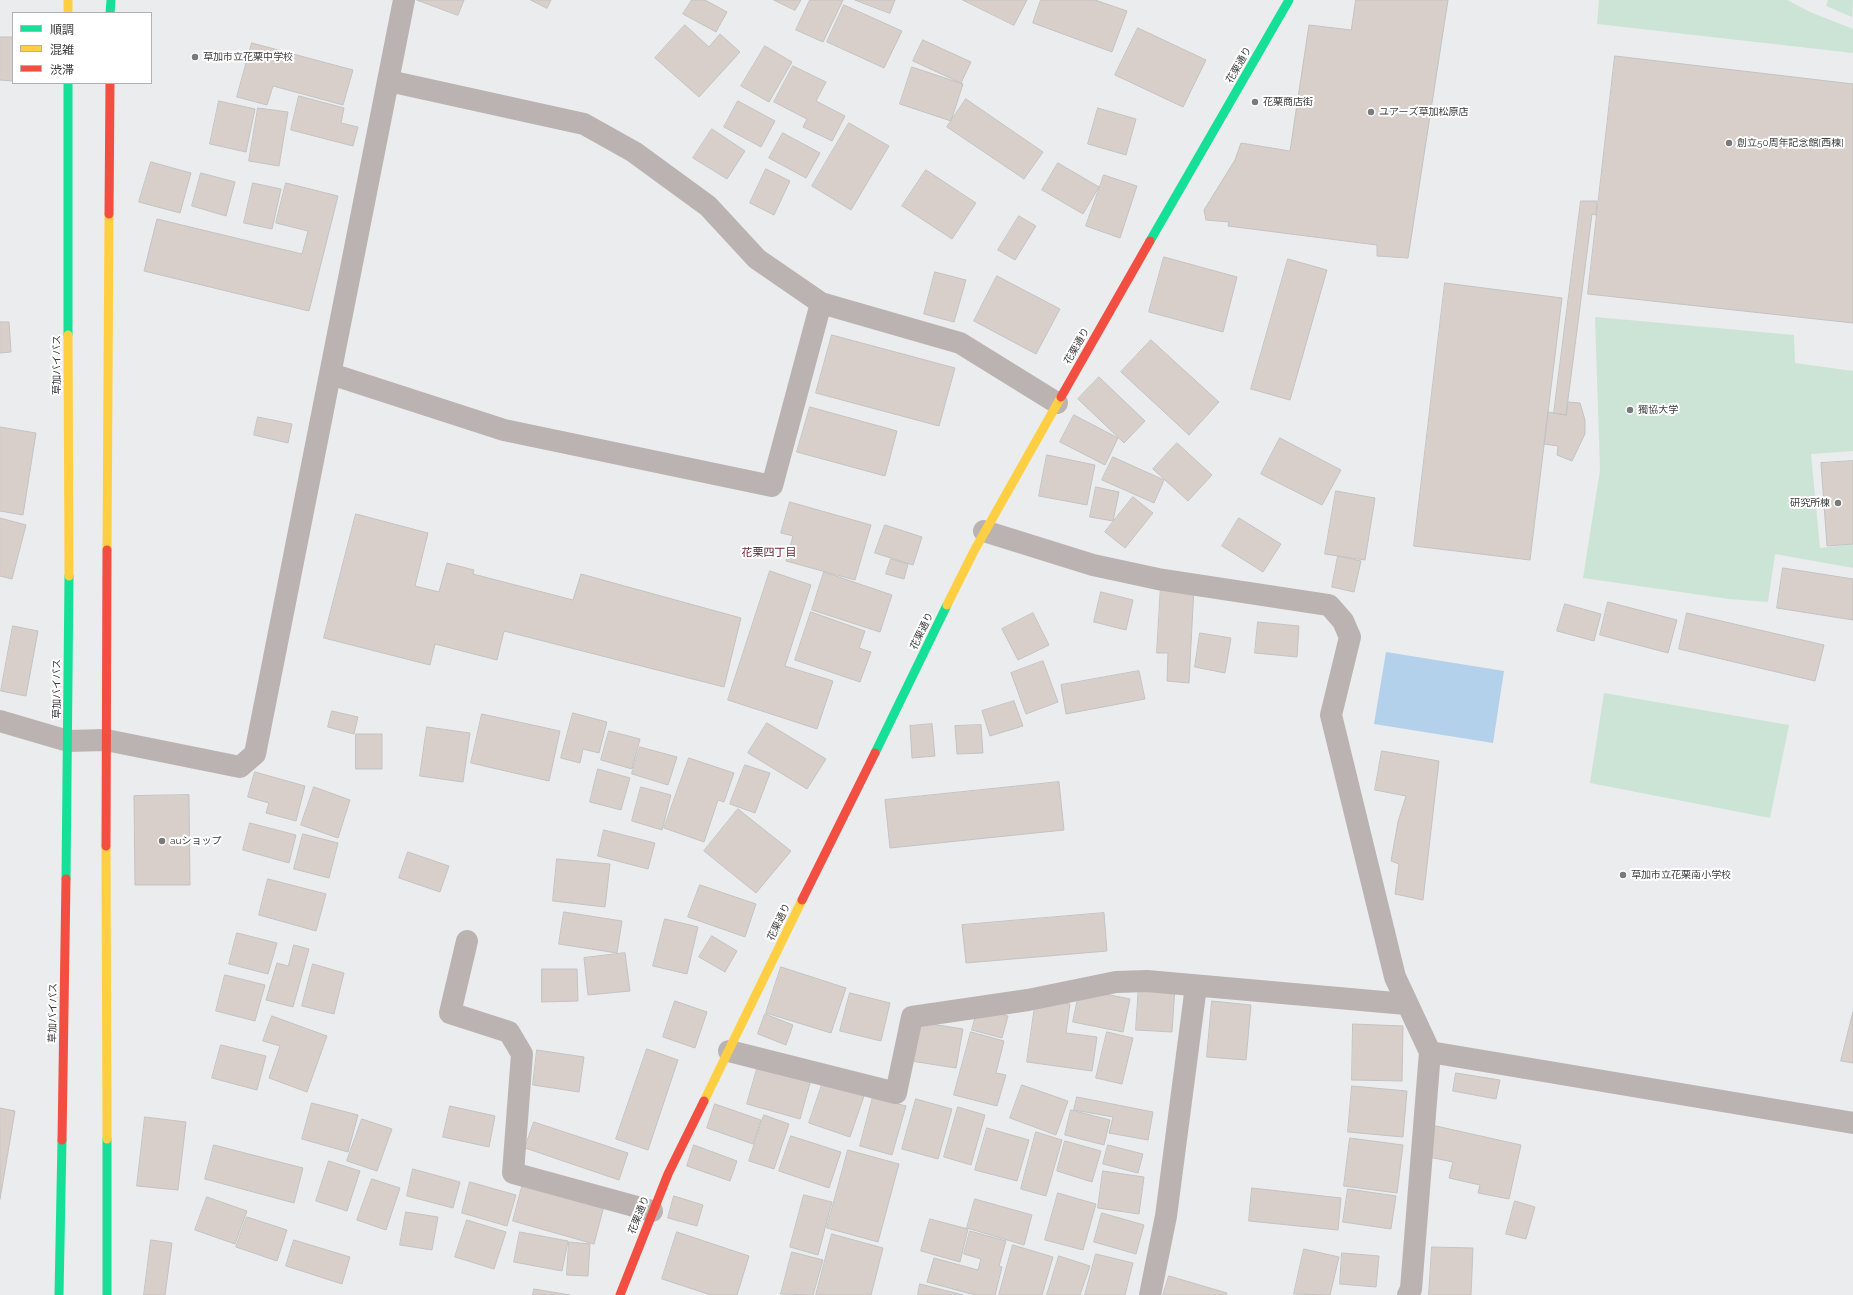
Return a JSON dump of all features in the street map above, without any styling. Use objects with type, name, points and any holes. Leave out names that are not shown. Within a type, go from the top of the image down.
[{"type":"main road","points":[[68,0],[68,12]]},
{"type":"main road","points":[[110,12],[111,0]]},
{"type":"main road","name":"花栗通り","points":[[620,1295],[652,1211],[668,1174],[984,531],[1056,403],[1289,0]]},
{"type":"main road","name":"草加バイパス","points":[[59,1295],[68,741],[68,84]]},
{"type":"main road","points":[[107,1295],[106,740],[110,84]]},
{"type":"street","points":[[0,721],[68,741],[106,740],[240,767],[255,754],[404,0]]},
{"type":"street","points":[[388,81],[584,124],[634,152],[708,206],[757,259],[821,303],[960,343],[1056,403]]},
{"type":"street","points":[[331,374],[504,430],[772,486],[821,303]]},
{"type":"street","points":[[984,531],[1100,567],[1158,579],[1329,605],[1343,621],[1350,637],[1331,715],[1396,977],[1406,1004],[1430,1052],[1411,1289],[1408,1295]]},
{"type":"street","points":[[467,941],[450,1013],[509,1032],[522,1054],[513,1173],[652,1211]]},
{"type":"street","points":[[729,1051],[896,1093],[912,1016],[1028,1000],[1116,982],[1147,981],[1406,1004]]},
{"type":"street","points":[[1150,1295],[1166,1216],[1196,986]]},
{"type":"street","points":[[1430,1052],[1853,1123]]},
{"type":"green space","points":[[1599,0],[1787,0],[1810,12],[1853,29],[1853,53],[1597,24]]},
{"type":"green space","points":[[1828,0],[1853,0],[1852,17],[1826,6]]},
{"type":"green space","points":[[1595,317],[1794,335],[1795,363],[1853,371],[1853,451],[1811,454],[1820,548],[1853,544],[1853,568],[1775,554],[1768,602],[1729,599],[1583,578],[1600,470]]},
{"type":"green space","points":[[1604,693],[1789,725],[1770,818],[1590,783]]},
{"type":"water","points":[[1386,652],[1504,671],[1493,743],[1374,724]]},
{"type":"building","points":[[417,0],[464,0],[458,15]]},
{"type":"building","points":[[531,0],[551,0],[547,8]]},
{"type":"building","points":[[692,0],[705,0],[727,12],[716,32],[683,14]]},
{"type":"building","points":[[774,0],[801,0],[795,10]]},
{"type":"building","points":[[810,0],[843,0],[823,42],[796,30]]},
{"type":"building","points":[[855,0],[895,0],[890,13]]},
{"type":"building","points":[[963,0],[1027,0],[1014,25]]},
{"type":"building","points":[[1041,0],[1095,0],[1127,11],[1112,52],[1033,23]]},
{"type":"building","points":[[1356,0],[1448,0],[1408,258],[1377,256],[1377,245],[1228,226],[1229,222],[1206,220],[1204,210],[1235,160],[1241,143],[1290,151],[1309,25],[1351,30]]},
{"type":"building","points":[[844,5],[902,31],[884,68],[827,42]]},
{"type":"building","points":[[685,25],[709,47],[720,34],[740,52],[699,97],[655,58]]},
{"type":"building","points":[[1138,28],[1206,60],[1183,107],[1115,75]]},
{"type":"building","points":[[0,37],[12,37],[12,81],[0,80]]},
{"type":"building","points":[[923,40],[971,62],[961,83],[913,61]]},
{"type":"building","points":[[252,43],[353,70],[343,105],[273,86],[267,105],[237,97]]},
{"type":"building","points":[[765,46],[792,62],[769,102],[741,86]]},
{"type":"building","name":"創立50周年記念館[西棟]","points":[[1615,56],[1853,84],[1853,323],[1588,294]]},
{"type":"building","points":[[793,66],[826,82],[816,101],[845,116],[832,141],[803,127],[807,119],[774,102]]},
{"type":"building","points":[[912,67],[963,84],[951,121],[900,104]]},
{"type":"building","points":[[299,96],[344,108],[341,123],[358,127],[353,146],[291,130]]},
{"type":"building","points":[[966,99],[1043,152],[1024,179],[947,127]]},
{"type":"building","points":[[219,101],[255,109],[246,152],[210,144]]},
{"type":"building","points":[[738,101],[775,121],[761,147],[724,127]]},
{"type":"building","points":[[258,108],[288,112],[279,166],[249,161]]},
{"type":"building","points":[[1098,108],[1136,119],[1126,155],[1088,144]]},
{"type":"building","points":[[849,123],[889,146],[851,210],[812,186]]},
{"type":"building","points":[[712,129],[745,151],[727,179],[693,158]]},
{"type":"building","points":[[783,133],[820,153],[806,178],[769,158]]},
{"type":"building","points":[[151,162],[191,173],[180,213],[139,202]]},
{"type":"building","points":[[1058,163],[1099,187],[1083,214],[1042,190]]},
{"type":"building","points":[[766,169],[790,181],[774,215],[750,203]]},
{"type":"building","points":[[926,170],[976,203],[952,239],[902,206]]},
{"type":"building","points":[[201,173],[235,182],[226,216],[192,206]]},
{"type":"building","points":[[1104,175],[1137,186],[1120,238],[1086,226]]},
{"type":"building","points":[[253,183],[281,189],[272,229],[244,223]]},
{"type":"building","points":[[286,183],[338,196],[309,311],[144,271],[157,219],[302,254],[308,231],[276,223]]},
{"type":"building","points":[[1581,201],[1597,201],[1596,215],[1592,214],[1566,415],[1554,413]]},
{"type":"building","points":[[1019,216],[1036,226],[1015,260],[998,250]]},
{"type":"building","points":[[1164,257],[1237,277],[1223,332],[1149,312]]},
{"type":"building","points":[[1288,259],[1327,270],[1290,400],[1251,389]]},
{"type":"building","points":[[935,272],[966,280],[954,322],[924,314]]},
{"type":"building","points":[[997,276],[1060,309],[1036,354],[974,321]]},
{"type":"building","points":[[1445,283],[1562,298],[1530,560],[1414,546]]},
{"type":"building","points":[[0,322],[9,322],[11,352],[0,353]]},
{"type":"building","points":[[832,335],[955,368],[939,426],[816,393]]},
{"type":"building","points":[[1151,340],[1219,402],[1189,435],[1121,372]]},
{"type":"building","points":[[1099,377],[1145,421],[1124,443],[1078,399]]},
{"type":"building","points":[[1568,402],[1580,403],[1585,420],[1585,434],[1572,461],[1557,455],[1558,446],[1544,444],[1548,412],[1566,415]]},
{"type":"building","points":[[810,407],[897,431],[885,476],[797,452]]},
{"type":"building","points":[[1074,415],[1118,438],[1105,465],[1060,442]]},
{"type":"building","points":[[258,417],[292,424],[288,443],[254,435]]},
{"type":"building","points":[[0,427],[36,433],[23,515],[0,511]]},
{"type":"building","points":[[1280,438],[1341,470],[1322,505],[1261,474]]},
{"type":"building","points":[[1177,443],[1212,475],[1188,501],[1153,469]]},
{"type":"building","points":[[1047,455],[1095,465],[1087,505],[1039,496]]},
{"type":"building","points":[[1113,457],[1164,480],[1154,503],[1102,480]]},
{"type":"building","name":"研究所棟","points":[[1853,461],[1853,544],[1827,546],[1821,463]]},
{"type":"building","points":[[1096,487],[1119,492],[1113,521],[1090,517]]},
{"type":"building","points":[[1336,491],[1375,498],[1365,560],[1325,554]]},
{"type":"building","points":[[1133,497],[1153,513],[1125,548],[1105,532]]},
{"type":"building","points":[[790,502],[871,525],[855,580],[786,561],[793,536],[781,533]]},
{"type":"building","points":[[356,514],[428,533],[415,586],[439,592],[447,563],[474,570],[473,574],[573,600],[581,574],[741,618],[724,687],[504,631],[497,660],[435,644],[430,665],[324,638]]},
{"type":"building","points":[[0,518],[26,525],[12,579],[0,576]]},
{"type":"building","points":[[1239,518],[1281,544],[1263,572],[1222,546]]},
{"type":"building","points":[[885,525],[922,537],[913,565],[875,553]]},
{"type":"building","points":[[1338,556],[1361,561],[1354,592],[1332,587]]},
{"type":"building","points":[[891,559],[908,564],[904,579],[886,574]]},
{"type":"building","points":[[1783,568],[1853,579],[1853,620],[1777,608]]},
{"type":"building","points":[[770,571],[811,585],[785,666],[833,681],[817,729],[728,700]]},
{"type":"building","points":[[824,572],[892,595],[880,632],[812,610]]},
{"type":"building","points":[[1161,585],[1194,587],[1189,683],[1167,681],[1168,653],[1157,653]]},
{"type":"building","points":[[1101,592],[1133,600],[1126,630],[1094,622]]},
{"type":"building","points":[[1608,602],[1677,620],[1668,653],[1600,635]]},
{"type":"building","points":[[1565,604],[1601,614],[1594,641],[1557,631]]},
{"type":"building","points":[[811,612],[865,631],[859,648],[871,652],[860,682],[795,660]]},
{"type":"building","points":[[1033,613],[1049,645],[1018,660],[1002,629]]},
{"type":"building","points":[[1687,613],[1824,645],[1815,681],[1679,649]]},
{"type":"building","points":[[1258,622],[1299,626],[1297,657],[1255,653]]},
{"type":"building","points":[[13,626],[38,631],[26,696],[1,691]]},
{"type":"building","points":[[1200,633],[1231,638],[1225,673],[1195,667]]},
{"type":"building","points":[[1043,661],[1058,702],[1026,714],[1011,673]]},
{"type":"building","points":[[1139,671],[1145,699],[1066,714],[1061,685]]},
{"type":"building","points":[[1014,701],[1023,726],[990,736],[982,711]]},
{"type":"building","points":[[332,711],[358,717],[354,734],[328,727]]},
{"type":"building","points":[[573,713],[607,722],[599,753],[583,749],[580,763],[561,758]]},
{"type":"building","points":[[482,714],[560,731],[549,781],[471,763]]},
{"type":"building","points":[[767,723],[826,759],[807,789],[748,753]]},
{"type":"building","points":[[932,724],[935,756],[912,758],[910,726]]},
{"type":"building","points":[[981,725],[983,753],[957,754],[955,726]]},
{"type":"building","points":[[427,727],[470,733],[463,782],[420,776]]},
{"type":"building","points":[[609,731],[640,739],[632,769],[601,760]]},
{"type":"building","points":[[356,734],[382,734],[382,769],[356,769]]},
{"type":"building","points":[[640,747],[677,757],[668,785],[632,774]]},
{"type":"building","points":[[1382,751],[1439,761],[1423,900],[1395,894],[1399,864],[1391,861],[1398,822],[1406,796],[1375,790]]},
{"type":"building","points":[[689,758],[734,773],[724,802],[718,800],[704,842],[664,828]]},
{"type":"building","points":[[745,765],[770,773],[755,813],[730,804]]},
{"type":"building","points":[[598,769],[630,778],[621,810],[590,802]]},
{"type":"building","points":[[255,772],[305,786],[296,821],[266,813],[269,803],[248,797]]},
{"type":"building","points":[[1059,782],[1064,830],[890,848],[885,800]]},
{"type":"building","points":[[314,787],[350,800],[338,838],[301,825]]},
{"type":"building","points":[[641,787],[671,795],[662,830],[632,821]]},
{"type":"building","name":"auショップ","points":[[189,795],[190,885],[135,885],[134,796]]},
{"type":"building","points":[[738,809],[791,851],[756,893],[704,851]]},
{"type":"building","points":[[250,823],[296,835],[289,863],[243,850]]},
{"type":"building","points":[[604,830],[655,843],[648,869],[598,856]]},
{"type":"building","points":[[303,834],[338,843],[329,878],[294,869]]},
{"type":"building","points":[[408,852],[449,866],[440,892],[399,878]]},
{"type":"building","points":[[557,859],[610,864],[605,907],[553,901]]},
{"type":"building","points":[[268,879],[326,894],[316,931],[259,915]]},
{"type":"building","points":[[700,885],[756,904],[745,937],[688,917]]},
{"type":"building","points":[[564,912],[622,921],[617,953],[559,944]]},
{"type":"building","points":[[1104,913],[1107,951],[966,963],[962,925]]},
{"type":"building","points":[[665,919],[698,927],[687,974],[653,966]]},
{"type":"building","points":[[237,933],[277,943],[268,974],[229,964]]},
{"type":"building","points":[[712,936],[737,951],[725,972],[699,957]]},
{"type":"building","points":[[294,945],[309,949],[293,1007],[266,1000],[277,963],[288,966]]},
{"type":"building","points":[[625,953],[630,991],[588,995],[584,958]]},
{"type":"building","points":[[313,964],[344,973],[334,1014],[302,1006]]},
{"type":"building","points":[[781,967],[846,988],[831,1033],[766,1013]]},
{"type":"building","points":[[542,969],[577,969],[578,1001],[542,1002]]},
{"type":"building","points":[[225,975],[265,985],[255,1021],[216,1011]]},
{"type":"building","points":[[1139,984],[1175,986],[1172,1032],[1136,1030]]},
{"type":"building","points":[[1080,989],[1130,999],[1123,1032],[1073,1022]]},
{"type":"building","points":[[850,993],[890,1003],[881,1041],[840,1031]]},
{"type":"building","points":[[1036,999],[1070,1004],[1066,1033],[1097,1037],[1092,1071],[1027,1062]]},
{"type":"building","points":[[675,1001],[707,1012],[695,1048],[663,1037]]},
{"type":"building","points":[[1212,1001],[1251,1005],[1246,1060],[1207,1057]]},
{"type":"building","points":[[978,1008],[1008,1016],[1002,1038],[972,1030]]},
{"type":"building","points":[[1853,1012],[1853,1063],[1841,1061]]},
{"type":"building","points":[[765,1014],[793,1025],[786,1045],[758,1034]]},
{"type":"building","points":[[272,1016],[327,1036],[307,1092],[269,1078],[280,1046],[263,1041]]},
{"type":"building","points":[[918,1022],[963,1029],[956,1068],[911,1061]]},
{"type":"building","points":[[1353,1024],[1403,1026],[1402,1081],[1352,1080]]},
{"type":"building","points":[[971,1032],[1004,1041],[996,1073],[1006,1075],[997,1106],[954,1095]]},
{"type":"building","points":[[1107,1032],[1133,1038],[1122,1084],[1096,1078]]},
{"type":"building","points":[[221,1045],[266,1056],[257,1090],[212,1078]]},
{"type":"building","points":[[647,1049],[678,1060],[648,1150],[616,1139]]},
{"type":"building","points":[[537,1050],[584,1057],[579,1092],[533,1085]]},
{"type":"building","points":[[759,1062],[812,1076],[800,1119],[747,1104]]},
{"type":"building","points":[[1456,1073],[1500,1080],[1496,1099],[1453,1091]]},
{"type":"building","points":[[824,1079],[865,1093],[850,1137],[809,1123]]},
{"type":"building","points":[[1022,1085],[1068,1101],[1056,1135],[1010,1118]]},
{"type":"building","points":[[1352,1086],[1407,1091],[1403,1137],[1348,1132]]},
{"type":"building","points":[[873,1097],[906,1106],[892,1155],[860,1146]]},
{"type":"building","points":[[1077,1097],[1153,1112],[1148,1140],[1109,1133],[1113,1117],[1074,1110]]},
{"type":"building","points":[[916,1099],[952,1109],[938,1159],[902,1149]]},
{"type":"building","points":[[312,1103],[358,1115],[348,1152],[302,1139]]},
{"type":"building","points":[[715,1104],[761,1120],[753,1144],[707,1128]]},
{"type":"building","points":[[450,1106],[495,1116],[489,1147],[443,1137]]},
{"type":"building","points":[[958,1107],[985,1115],[971,1165],[944,1157]]},
{"type":"building","points":[[0,1108],[15,1111],[0,1199]]},
{"type":"building","points":[[1071,1110],[1110,1120],[1104,1145],[1065,1135]]},
{"type":"building","points":[[764,1115],[789,1124],[774,1169],[749,1161]]},
{"type":"building","points":[[145,1117],[186,1122],[178,1190],[137,1186]]},
{"type":"building","points":[[362,1119],[392,1129],[377,1171],[347,1161]]},
{"type":"building","points":[[534,1122],[628,1153],[619,1180],[525,1148]]},
{"type":"building","points":[[1436,1126],[1521,1145],[1509,1199],[1478,1193],[1480,1185],[1449,1178],[1453,1162],[1429,1157]]},
{"type":"building","points":[[987,1128],[1029,1140],[1017,1181],[975,1170]]},
{"type":"building","points":[[1036,1132],[1062,1140],[1046,1196],[1021,1189]]},
{"type":"building","points":[[791,1136],[841,1152],[829,1188],[779,1171]]},
{"type":"building","points":[[1350,1138],[1403,1145],[1397,1193],[1344,1186]]},
{"type":"building","points":[[1065,1141],[1101,1151],[1092,1182],[1057,1171]]},
{"type":"building","points":[[214,1145],[303,1168],[294,1203],[205,1179]]},
{"type":"building","points":[[694,1145],[737,1161],[730,1181],[687,1166]]},
{"type":"building","points":[[1108,1145],[1143,1154],[1138,1173],[1103,1164]]},
{"type":"building","points":[[848,1150],[899,1164],[878,1242],[827,1228]]},
{"type":"building","points":[[329,1161],[360,1171],[347,1211],[316,1201]]},
{"type":"building","points":[[413,1169],[460,1182],[453,1208],[407,1196]]},
{"type":"building","points":[[1103,1171],[1144,1177],[1139,1214],[1098,1208]]},
{"type":"building","points":[[372,1179],[400,1188],[386,1230],[357,1220]]},
{"type":"building","points":[[470,1182],[516,1195],[507,1226],[462,1213]]},
{"type":"building","points":[[523,1183],[604,1206],[594,1244],[513,1221]]},
{"type":"building","points":[[1252,1188],[1341,1198],[1338,1230],[1249,1221]]},
{"type":"building","points":[[1348,1189],[1396,1196],[1391,1229],[1343,1222]]},
{"type":"building","points":[[1058,1193],[1096,1204],[1083,1250],[1045,1240]]},
{"type":"building","points":[[804,1195],[832,1202],[818,1255],[790,1247]]},
{"type":"building","points":[[674,1196],[703,1205],[697,1226],[668,1218]]},
{"type":"building","points":[[207,1197],[247,1211],[235,1244],[195,1230]]},
{"type":"building","points":[[975,1199],[1032,1215],[1024,1245],[967,1228]]},
{"type":"building","points":[[1515,1201],[1535,1207],[1526,1239],[1506,1234]]},
{"type":"building","points":[[406,1212],[438,1217],[432,1250],[400,1245]]},
{"type":"building","points":[[1102,1213],[1144,1225],[1136,1254],[1094,1242]]},
{"type":"building","points":[[247,1217],[287,1230],[277,1261],[236,1247]]},
{"type":"building","points":[[930,1219],[968,1229],[960,1262],[921,1251]]},
{"type":"building","points":[[467,1220],[506,1232],[494,1269],[455,1257]]},
{"type":"building","points":[[970,1231],[1006,1241],[999,1266],[1002,1267],[995,1295],[975,1295],[927,1282],[934,1258],[978,1270],[981,1259],[964,1254]]},
{"type":"building","points":[[520,1232],[568,1241],[562,1271],[514,1262]]},
{"type":"building","points":[[677,1232],[749,1256],[737,1295],[711,1295],[662,1279]]},
{"type":"building","points":[[832,1234],[883,1248],[871,1295],[816,1295]]},
{"type":"building","points":[[151,1240],[172,1243],[165,1295],[144,1295]]},
{"type":"building","points":[[294,1240],[350,1257],[342,1284],[286,1266]]},
{"type":"building","points":[[569,1242],[590,1244],[588,1276],[567,1275]]},
{"type":"building","points":[[1013,1245],[1053,1257],[1042,1295],[999,1295]]},
{"type":"building","points":[[1432,1247],[1473,1248],[1471,1295],[1429,1295]]},
{"type":"building","points":[[1304,1249],[1339,1257],[1330,1295],[1294,1294]]},
{"type":"building","points":[[792,1252],[823,1260],[813,1295],[781,1294]]},
{"type":"building","points":[[1342,1253],[1379,1256],[1376,1287],[1340,1284]]},
{"type":"building","points":[[1096,1254],[1133,1263],[1125,1295],[1085,1295]]},
{"type":"building","points":[[1059,1256],[1090,1266],[1080,1295],[1047,1295]]},
{"type":"building","points":[[1169,1276],[1227,1293],[1226,1295],[1163,1295]]},
{"type":"building","points":[[920,1284],[963,1295],[918,1295]]},
{"type":"building","points":[[534,1289],[570,1295],[533,1295]]},
{"type":"traffic: fast","points":[[110,12],[111,0]]},
{"type":"traffic: fast","points":[[1150,241],[1289,0]]},
{"type":"traffic: fast","points":[[68,84],[68,335]]},
{"type":"traffic: fast","points":[[66,879],[69,576]]},
{"type":"traffic: fast","points":[[875,753],[947,605]]},
{"type":"traffic: fast","points":[[107,1139],[107,1295]]},
{"type":"traffic: fast","points":[[59,1295],[62,1140]]},
{"type":"traffic: slow","points":[[68,0],[68,12]]},
{"type":"traffic: slow","points":[[107,550],[109,214]]},
{"type":"traffic: slow","points":[[68,335],[69,576]]},
{"type":"traffic: slow","points":[[947,605],[974,551],[1061,397]]},
{"type":"traffic: slow","points":[[106,846],[107,1139]]},
{"type":"traffic: slow","points":[[704,1101],[802,900]]},
{"type":"traffic: jam","points":[[109,214],[110,84]]},
{"type":"traffic: jam","points":[[1061,397],[1150,241]]},
{"type":"traffic: jam","points":[[106,846],[107,550]]},
{"type":"traffic: jam","points":[[802,900],[875,753]]},
{"type":"traffic: jam","points":[[62,1140],[66,879]]},
{"type":"traffic: jam","points":[[620,1295],[668,1174],[704,1101]]},
{"type":"place","name":"草加市立花栗中学校","points":[[195,57]]},
{"type":"place","name":"花栗商店街","points":[[1255,102]]},
{"type":"place","name":"ユアーズ草加松原店","points":[[1371,112]]},
{"type":"place","name":"創立50周年記念館[西棟]","points":[[1729,143]]},
{"type":"place","name":"獨協大学","points":[[1630,410]]},
{"type":"place","name":"研究所棟","points":[[1838,503]]},
{"type":"place","name":"auショップ","points":[[162,841]]},
{"type":"place","name":"草加市立花栗南小学校","points":[[1623,875]]},
{"type":"district","name":"花栗四丁目","points":[[769,553]]}]
